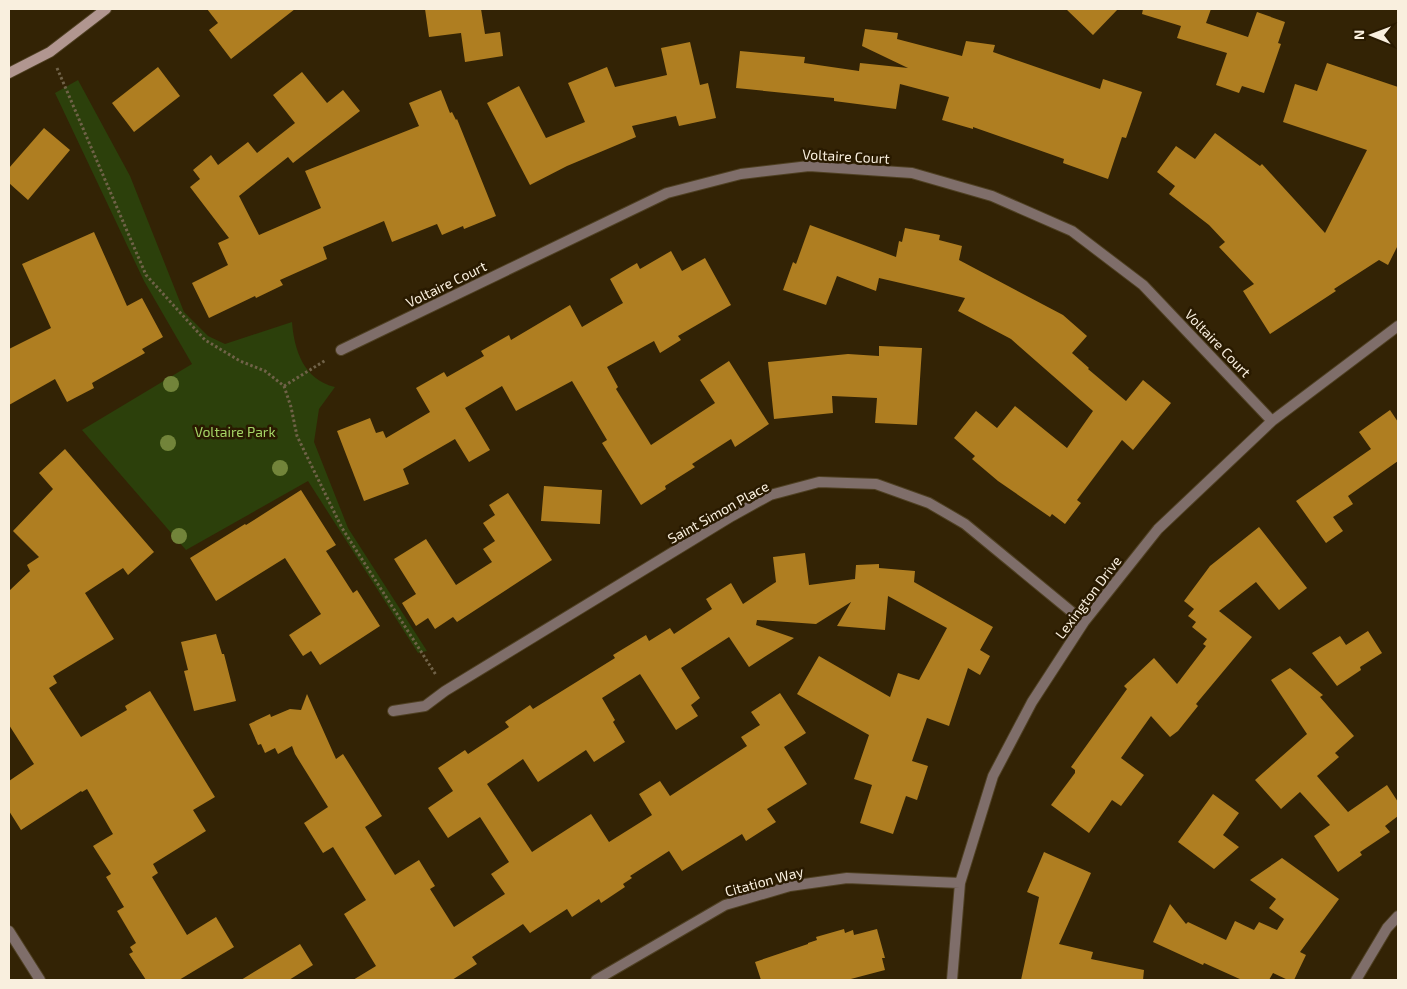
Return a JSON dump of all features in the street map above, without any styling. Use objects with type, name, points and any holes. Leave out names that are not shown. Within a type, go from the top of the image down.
[{"type":"main road","points":[[9,72],[50,52],[106,9]]},
{"type":"street","name":"Voltaire Court","points":[[341,350],[667,193],[740,174],[809,166],[912,173],[992,196],[1072,231],[1143,285],[1272,421]]},
{"type":"street","name":"Lexington Drive","points":[[952,980],[960,883],[993,776],[1032,702],[1084,622],[1158,529],[1272,421],[1398,326]]},
{"type":"street","name":"Saint Simon Place","points":[[393,711],[426,706],[446,691],[732,516],[770,495],[820,482],[876,484],[929,503],[965,524],[1084,622]]},
{"type":"street","name":"Citation Way","points":[[596,980],[725,905],[790,886],[847,878],[960,883]]},
{"type":"street","points":[[1356,980],[1388,928],[1398,916]]},
{"type":"street","points":[[9,931],[40,980]]},
{"type":"path","points":[[50,52],[146,275],[204,340],[240,361],[264,371],[284,386],[297,436],[342,528],[446,691]]},
{"type":"path","points":[[284,386],[341,350]]},
{"type":"green space","name":"Voltaire Park","points":[[78,80],[130,176],[184,312],[208,336],[225,344],[292,322],[298,353],[308,371],[315,378],[335,387],[319,409],[314,442],[348,528],[427,651],[418,653],[308,481],[186,550],[82,430],[192,364],[144,281],[55,93]]},
{"type":"building","points":[[207,9],[295,9],[231,59],[209,30],[218,23]]},
{"type":"building","points":[[425,9],[481,9],[485,34],[500,32],[503,56],[465,62],[461,33],[429,37]]},
{"type":"building","points":[[1066,9],[1118,9],[1093,35]]},
{"type":"building","points":[[1143,9],[1211,9],[1206,23],[1248,37],[1257,12],[1285,22],[1278,43],[1281,44],[1264,93],[1242,86],[1239,93],[1216,85],[1227,53],[1177,38],[1181,26],[1142,14]]},
{"type":"building","points":[[865,29],[898,33],[897,39],[962,56],[966,41],[995,45],[993,52],[1100,89],[1103,79],[1142,92],[1126,138],[1122,137],[1108,179],[1063,163],[1064,159],[973,127],[973,129],[942,120],[949,97],[900,84],[896,109],[834,101],[834,98],[736,88],[740,51],[805,57],[804,63],[859,71],[860,63],[908,68],[862,46]]},
{"type":"building","points":[[690,42],[700,85],[708,83],[716,118],[679,126],[676,116],[632,126],[636,137],[567,166],[530,185],[487,103],[519,86],[546,138],[585,122],[568,83],[607,67],[615,87],[667,75],[661,48]]},
{"type":"building","points":[[1327,63],[1398,87],[1398,245],[1388,265],[1379,260],[1270,334],[1243,291],[1254,284],[1219,247],[1225,242],[1209,225],[1169,194],[1175,186],[1157,172],[1176,146],[1195,159],[1215,133],[1260,166],[1262,164],[1325,233],[1367,150],[1283,122],[1295,84],[1317,91]]},
{"type":"building","points":[[158,67],[180,96],[134,132],[112,103]]},
{"type":"building","points":[[302,72],[327,103],[343,90],[360,111],[293,163],[288,157],[239,196],[259,235],[321,208],[305,171],[419,126],[409,103],[441,90],[450,113],[452,112],[457,119],[496,216],[464,229],[463,226],[442,235],[437,224],[392,242],[384,221],[323,247],[327,259],[280,280],[283,285],[209,318],[192,283],[228,265],[218,243],[229,238],[190,187],[200,179],[193,170],[211,155],[218,165],[248,142],[257,153],[295,123],[273,95]]},
{"type":"building","points":[[44,128],[70,150],[28,200],[9,183],[9,168]]},
{"type":"building","points":[[810,225],[896,257],[899,241],[902,242],[905,228],[940,235],[939,240],[962,246],[959,260],[1063,315],[1087,336],[1072,353],[1126,401],[1143,380],[1171,403],[1133,450],[1122,440],[1077,500],[1081,503],[1065,524],[1052,514],[1050,517],[998,481],[972,459],[975,456],[954,438],[976,411],[997,428],[1015,406],[1067,448],[1093,411],[1011,339],[958,311],[965,298],[879,278],[876,291],[837,276],[826,305],[783,290],[793,262],[796,264]]},
{"type":"building","points":[[94,232],[127,306],[142,298],[163,337],[142,349],[145,353],[92,383],[94,388],[67,402],[55,379],[9,405],[9,349],[51,328],[22,264]]},
{"type":"building","points":[[671,251],[682,271],[705,258],[731,305],[678,336],[681,340],[660,353],[654,341],[607,367],[618,387],[616,389],[651,445],[715,403],[700,380],[729,361],[769,424],[735,447],[731,439],[692,464],[695,467],[665,486],[666,489],[641,505],[602,443],[607,440],[572,381],[516,411],[502,386],[465,408],[490,450],[469,462],[455,439],[403,469],[409,484],[364,501],[337,431],[370,418],[376,433],[383,431],[386,438],[430,412],[416,388],[444,372],[447,377],[484,356],[481,351],[509,335],[511,340],[570,305],[582,327],[623,303],[610,279],[637,263],[640,269]]},
{"type":"building","points":[[879,346],[922,348],[917,425],[875,423],[877,398],[832,396],[833,413],[774,419],[768,362],[848,354],[879,356]]},
{"type":"building","points":[[1390,410],[1398,422],[1398,461],[1348,496],[1353,504],[1333,517],[1343,531],[1326,543],[1296,501],[1371,449],[1359,432]]},
{"type":"building","points":[[65,449],[154,552],[128,575],[123,568],[85,593],[114,639],[53,676],[57,683],[49,688],[81,737],[127,710],[125,706],[150,691],[215,797],[193,810],[206,831],[153,864],[158,873],[152,877],[187,935],[216,917],[234,947],[179,980],[146,980],[129,954],[133,952],[130,947],[136,943],[117,911],[124,907],[106,877],[111,874],[93,846],[113,834],[87,789],[21,830],[9,811],[9,781],[34,764],[9,725],[9,591],[30,571],[27,565],[39,557],[13,531],[53,489],[39,473]]},
{"type":"building","points":[[544,486],[602,490],[600,524],[541,521]]},
{"type":"building","points":[[301,490],[336,545],[326,551],[353,593],[357,590],[380,626],[320,665],[311,651],[303,656],[289,635],[321,614],[285,558],[216,601],[190,558]]},
{"type":"building","points":[[508,493],[552,560],[457,622],[453,617],[435,629],[428,618],[416,626],[402,603],[416,594],[394,559],[426,539],[456,585],[492,562],[483,549],[495,541],[483,523],[495,515],[489,505]]},
{"type":"building","points":[[1259,527],[1307,588],[1279,610],[1256,582],[1219,611],[1252,637],[1196,704],[1198,706],[1178,731],[1170,737],[1151,716],[1121,758],[1144,775],[1121,806],[1112,800],[1089,833],[1051,805],[1075,773],[1075,770],[1071,767],[1127,689],[1124,686],[1154,658],[1177,684],[1206,646],[1203,644],[1207,639],[1192,627],[1196,622],[1188,616],[1194,609],[1184,601],[1210,566]]},
{"type":"building","points":[[805,553],[809,585],[855,579],[856,565],[879,564],[879,568],[915,571],[914,582],[993,627],[980,650],[990,656],[980,675],[968,668],[949,726],[927,718],[912,761],[928,766],[917,800],[906,796],[893,834],[860,823],[872,785],[854,779],[869,735],[797,694],[819,656],[890,697],[898,673],[919,680],[947,628],[888,596],[885,630],[837,626],[851,602],[816,624],[757,620],[756,625],[794,638],[749,667],[729,637],[681,668],[700,698],[691,705],[698,716],[676,730],[640,674],[602,698],[625,742],[594,762],[586,750],[538,782],[523,759],[487,784],[532,852],[591,814],[609,842],[652,815],[639,794],[660,781],[670,796],[747,746],[741,737],[760,725],[751,712],[780,693],[806,733],[784,747],[807,784],[767,809],[776,822],[746,841],[742,834],[682,871],[669,851],[630,876],[632,878],[623,884],[625,887],[601,903],[599,899],[572,917],[567,909],[530,933],[523,924],[472,957],[477,964],[452,980],[353,980],[376,966],[344,914],[366,900],[333,847],[323,853],[304,823],[328,807],[292,746],[278,754],[275,748],[265,753],[261,744],[258,745],[249,724],[270,714],[271,717],[290,709],[301,710],[307,694],[336,759],[343,754],[382,816],[365,827],[395,875],[419,860],[435,886],[430,889],[454,927],[505,894],[491,874],[509,862],[480,817],[448,838],[428,808],[453,791],[438,768],[465,750],[468,754],[509,727],[505,722],[530,705],[533,709],[615,658],[613,655],[646,635],[649,641],[670,628],[674,634],[712,609],[706,599],[731,583],[743,604],[776,582],[773,557]]},
{"type":"building","points":[[1368,631],[1382,653],[1360,667],[1361,670],[1337,686],[1312,653],[1340,636],[1346,645]]},
{"type":"building","points":[[216,634],[222,654],[224,654],[236,701],[194,711],[184,671],[188,670],[181,642]]},
{"type":"building","points":[[1290,668],[1323,695],[1320,697],[1354,736],[1335,753],[1339,757],[1317,776],[1348,812],[1387,785],[1398,802],[1398,816],[1385,826],[1390,832],[1360,852],[1362,855],[1338,872],[1314,836],[1330,825],[1300,792],[1281,809],[1255,780],[1307,734],[1271,680]]},
{"type":"building","points":[[1213,794],[1239,813],[1223,835],[1239,847],[1214,869],[1178,842]]},
{"type":"building","points":[[1044,852],[1091,873],[1059,944],[1093,952],[1091,959],[1144,970],[1143,980],[1021,980],[1039,897],[1027,892]]},
{"type":"building","points":[[1282,858],[1339,899],[1300,952],[1306,955],[1294,980],[1288,980],[1273,973],[1269,980],[1242,980],[1204,963],[1203,965],[1153,942],[1170,904],[1186,924],[1188,922],[1226,940],[1235,921],[1254,930],[1259,922],[1277,930],[1284,919],[1269,908],[1276,899],[1250,880]]},
{"type":"building","points":[[844,929],[845,933],[853,930],[854,935],[877,929],[885,958],[882,958],[885,970],[847,980],[761,980],[755,962],[808,944],[817,940],[816,937]]},
{"type":"building","points":[[300,944],[313,965],[289,980],[241,980]]}]
